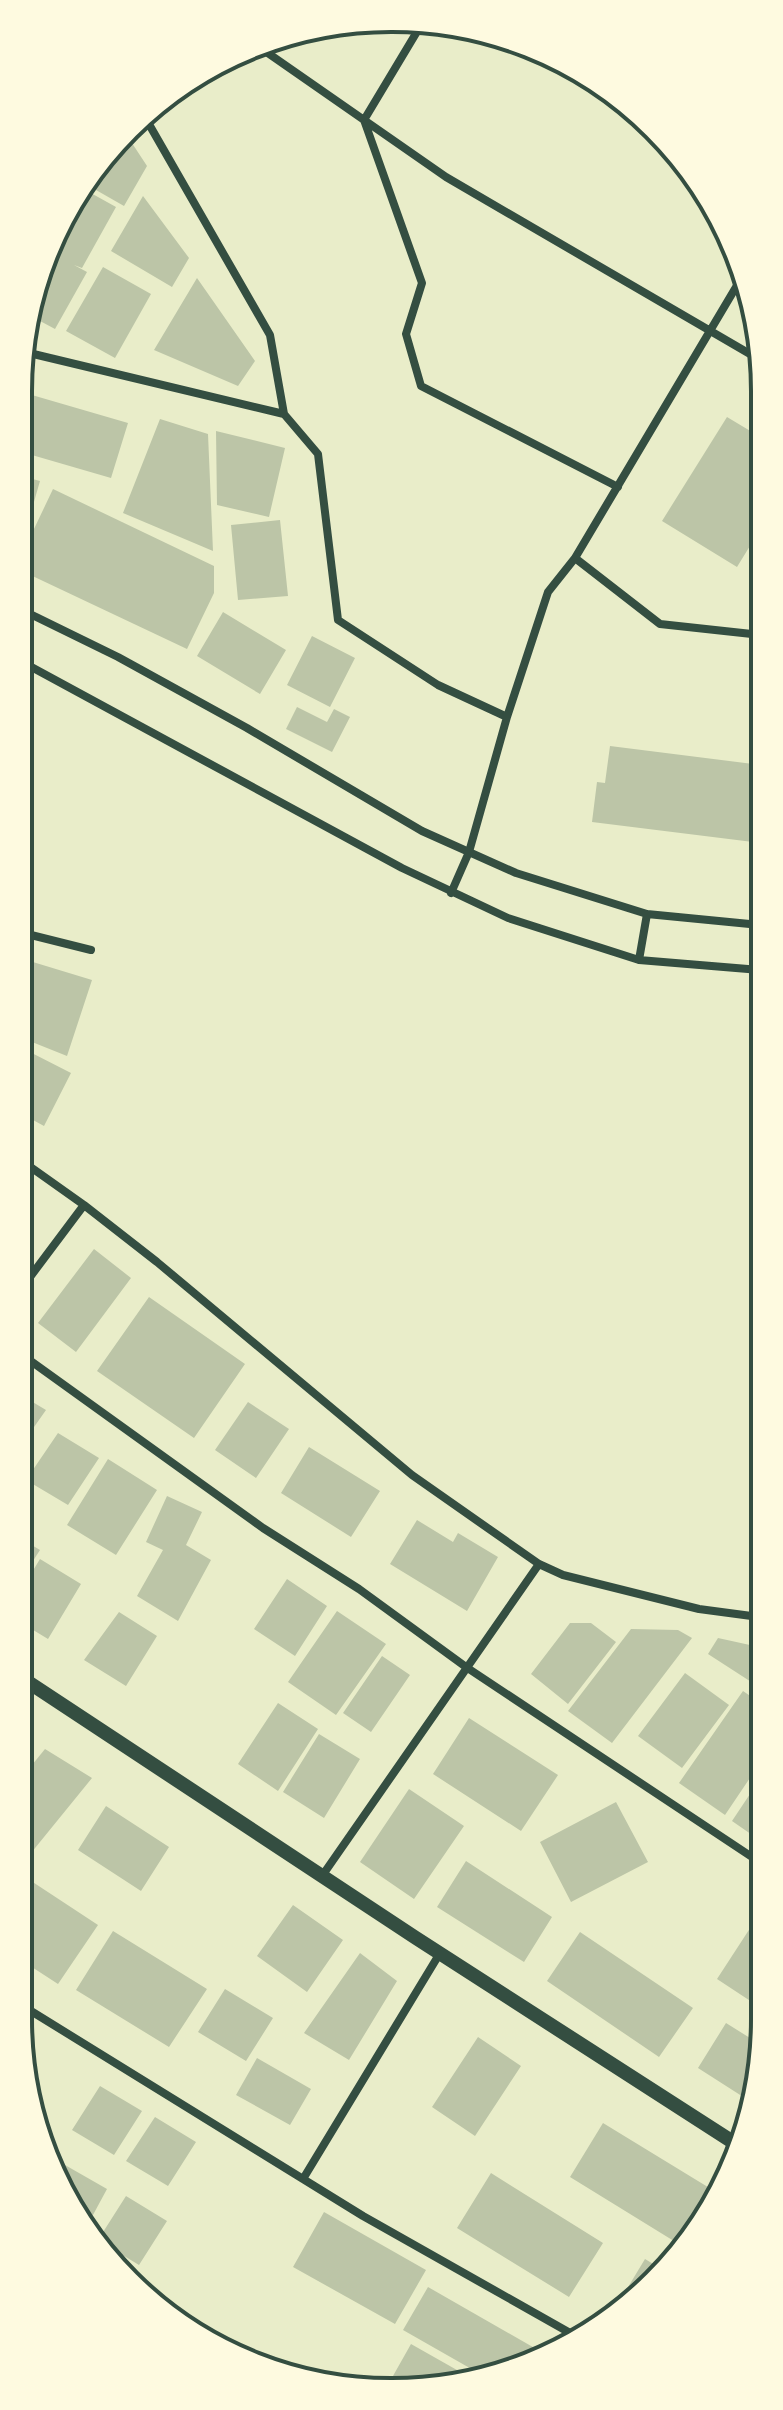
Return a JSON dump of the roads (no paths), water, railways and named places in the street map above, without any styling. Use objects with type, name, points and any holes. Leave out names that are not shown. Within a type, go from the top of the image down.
[{"type":"street","points":[[364,120],[416,33]]},
{"type":"street","points":[[269,54],[446,177],[749,353]]},
{"type":"street","points":[[364,120],[422,283],[406,334],[421,386],[618,487]]},
{"type":"street","points":[[150,125],[270,335],[284,414],[318,454],[338,620],[438,685],[507,717]]},
{"type":"street","points":[[451,893],[469,852],[507,717],[548,592],[575,558],[736,288]]},
{"type":"street","points":[[34,354],[284,414]]},
{"type":"street","points":[[575,558],[660,624],[751,634]]},
{"type":"street","points":[[32,615],[131,664],[247,728],[422,831],[516,873],[647,914],[751,924]]},
{"type":"street","points":[[32,667],[402,868],[508,918],[639,960],[751,969]]},
{"type":"street","points":[[639,960],[647,914]]},
{"type":"street","points":[[32,935],[91,950]]},
{"type":"street","points":[[32,1168],[170,1272],[412,1475],[539,1564],[563,1575],[699,1609],[751,1616]]},
{"type":"street","points":[[32,1274],[84,1205]]},
{"type":"street","points":[[32,1362],[263,1528],[359,1589],[466,1667],[751,1856]]},
{"type":"street","points":[[322,1876],[539,1564]]},
{"type":"street","points":[[32,1685],[730,2140]]},
{"type":"street","points":[[303,2179],[440,1953]]},
{"type":"street","points":[[32,2012],[363,2216],[568,2332]]}]
